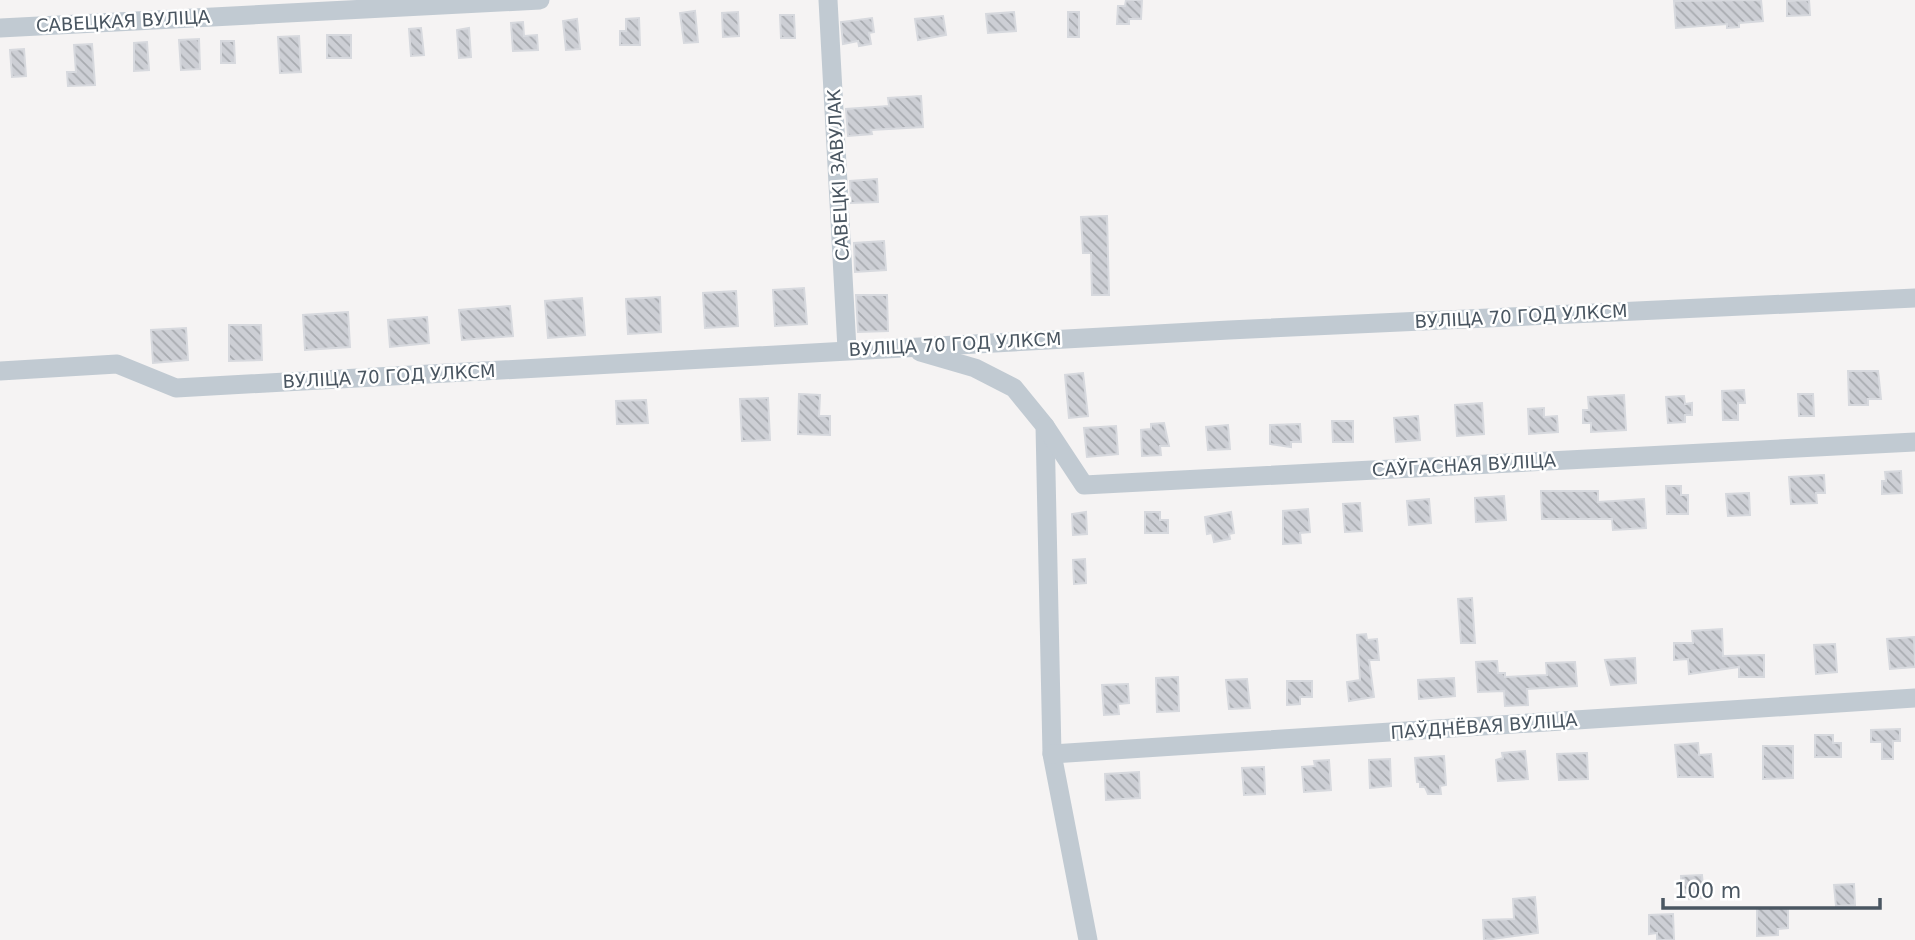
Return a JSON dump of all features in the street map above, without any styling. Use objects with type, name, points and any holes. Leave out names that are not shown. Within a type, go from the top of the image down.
[{"type":"street","name":"САВЕЦКАЯ ВУЛІЦА","points":[[0,28],[540,0]]},
{"type":"street","name":"САВЕЦКІ ЗАВУЛАК","points":[[828,0],[847,349]]},
{"type":"street","name":"ВУЛІЦА 70 ГОД УЛКСМ","points":[[0,371],[117,364],[176,388],[847,349],[1915,298]]},
{"type":"street","points":[[902,347],[975,369],[1014,388],[1045,426],[1052,754],[1088,940]]},
{"type":"street","name":"САЎГАСНАЯ ВУЛІЦА","points":[[1045,426],[1084,485],[1915,442]]},
{"type":"street","name":"ПАЎДНЁВАЯ ВУЛІЦА","points":[[1052,754],[1915,698]]},
{"type":"building","points":[[1126,0],[1142,0],[1141,19],[1129,19],[1129,24],[1117,24],[1118,6],[1125,6]]},
{"type":"building","points":[[1761,0],[1763,21],[1739,23],[1739,27],[1727,28],[1727,24],[1676,28],[1674,1]]},
{"type":"building","points":[[1809,0],[1810,15],[1787,16],[1787,1]]},
{"type":"building","points":[[695,11],[698,42],[684,43],[680,13]]},
{"type":"building","points":[[738,12],[739,36],[723,37],[722,13]]},
{"type":"building","points":[[1014,12],[1016,31],[988,33],[986,14]]},
{"type":"building","points":[[1068,12],[1079,12],[1079,37],[1068,37]]},
{"type":"building","points":[[780,15],[794,15],[795,38],[781,38]]},
{"type":"building","points":[[943,16],[946,35],[918,40],[915,19]]},
{"type":"building","points":[[639,18],[640,45],[620,45],[620,31],[626,31],[626,19]]},
{"type":"building","points":[[872,18],[874,32],[869,33],[871,44],[859,46],[858,41],[843,44],[841,22]]},
{"type":"building","points":[[577,19],[580,49],[566,50],[563,21]]},
{"type":"building","points":[[523,22],[524,36],[537,35],[538,50],[513,51],[511,23]]},
{"type":"building","points":[[421,28],[424,55],[411,56],[409,29]]},
{"type":"building","points":[[469,28],[471,57],[459,58],[457,30]]},
{"type":"building","points":[[327,35],[351,35],[351,58],[327,58]]},
{"type":"building","points":[[299,36],[301,72],[280,73],[278,37]]},
{"type":"building","points":[[199,39],[200,69],[181,70],[179,40]]},
{"type":"building","points":[[221,41],[234,41],[235,63],[221,63]]},
{"type":"building","points":[[147,42],[149,70],[134,71],[134,43]]},
{"type":"building","points":[[92,44],[95,85],[68,86],[67,72],[76,72],[74,45]]},
{"type":"building","points":[[24,49],[26,76],[12,77],[10,50]]},
{"type":"building","points":[[921,96],[923,127],[871,130],[872,134],[848,136],[846,109],[889,106],[888,98]]},
{"type":"building","points":[[877,179],[878,202],[851,203],[850,181]]},
{"type":"building","points":[[1107,216],[1109,295],[1092,295],[1091,253],[1083,253],[1081,217]]},
{"type":"building","points":[[884,241],[886,270],[855,272],[854,243]]},
{"type":"building","points":[[804,288],[807,324],[775,326],[773,290]]},
{"type":"building","points":[[736,291],[738,326],[705,328],[703,293]]},
{"type":"building","points":[[856,295],[887,295],[888,331],[858,332]]},
{"type":"building","points":[[660,297],[661,332],[628,334],[626,299]]},
{"type":"building","points":[[582,298],[585,335],[548,338],[545,301]]},
{"type":"building","points":[[510,306],[513,336],[462,340],[459,310]]},
{"type":"building","points":[[348,312],[350,347],[305,350],[303,315]]},
{"type":"building","points":[[427,317],[429,343],[390,347],[388,320]]},
{"type":"building","points":[[229,325],[261,325],[262,360],[229,361]]},
{"type":"building","points":[[186,328],[188,360],[153,363],[151,330]]},
{"type":"building","points":[[1848,371],[1878,371],[1881,399],[1868,399],[1868,405],[1849,405]]},
{"type":"building","points":[[1083,373],[1088,416],[1069,418],[1065,375]]},
{"type":"building","points":[[1744,390],[1745,403],[1738,403],[1738,420],[1723,420],[1722,391]]},
{"type":"building","points":[[799,394],[820,395],[819,416],[830,416],[830,435],[798,434]]},
{"type":"building","points":[[1798,394],[1813,394],[1814,416],[1799,416]]},
{"type":"building","points":[[1624,395],[1626,430],[1591,432],[1591,423],[1583,423],[1583,410],[1589,410],[1588,397]]},
{"type":"building","points":[[1684,396],[1685,404],[1692,403],[1692,415],[1685,415],[1685,422],[1668,423],[1666,397]]},
{"type":"building","points":[[768,398],[770,440],[742,441],[740,399]]},
{"type":"building","points":[[646,400],[648,423],[617,424],[616,401]]},
{"type":"building","points":[[1482,403],[1484,434],[1457,436],[1455,405]]},
{"type":"building","points":[[1544,408],[1544,417],[1557,416],[1558,432],[1529,434],[1528,409]]},
{"type":"building","points":[[1418,416],[1420,440],[1396,442],[1394,418]]},
{"type":"building","points":[[1332,421],[1353,421],[1353,442],[1333,442]]},
{"type":"building","points":[[1164,423],[1169,446],[1160,446],[1161,455],[1142,456],[1141,430],[1151,429],[1151,424]]},
{"type":"building","points":[[1300,424],[1301,442],[1291,442],[1291,447],[1270,444],[1270,425]]},
{"type":"building","points":[[1228,425],[1230,449],[1208,450],[1206,427]]},
{"type":"building","points":[[1116,426],[1118,454],[1087,457],[1084,428]]},
{"type":"building","points":[[1901,471],[1902,493],[1882,494],[1882,481],[1886,481],[1885,472]]},
{"type":"building","points":[[1824,475],[1825,493],[1816,493],[1817,503],[1791,504],[1789,477]]},
{"type":"building","points":[[1666,486],[1681,486],[1681,495],[1688,495],[1688,514],[1667,514]]},
{"type":"building","points":[[1541,491],[1598,491],[1598,502],[1644,499],[1646,528],[1613,530],[1612,519],[1542,519]]},
{"type":"building","points":[[1749,493],[1750,515],[1728,516],[1726,494]]},
{"type":"building","points":[[1504,496],[1506,520],[1476,522],[1475,498]]},
{"type":"building","points":[[1429,499],[1431,523],[1409,525],[1407,501]]},
{"type":"building","points":[[1360,503],[1362,531],[1345,532],[1343,504]]},
{"type":"building","points":[[1308,509],[1310,532],[1300,533],[1301,543],[1283,544],[1283,511]]},
{"type":"building","points":[[1086,512],[1087,534],[1073,535],[1072,514]]},
{"type":"building","points":[[1145,512],[1160,512],[1160,520],[1168,520],[1168,533],[1145,533]]},
{"type":"building","points":[[1231,512],[1234,533],[1229,534],[1230,539],[1214,542],[1212,533],[1207,534],[1205,517]]},
{"type":"building","points":[[1085,559],[1086,583],[1074,584],[1073,560]]},
{"type":"building","points":[[1472,598],[1475,643],[1461,643],[1458,599]]},
{"type":"building","points":[[1722,629],[1723,656],[1764,655],[1764,677],[1739,677],[1739,667],[1689,674],[1688,659],[1674,660],[1674,643],[1693,643],[1692,631]]},
{"type":"building","points":[[1366,634],[1367,640],[1377,639],[1379,660],[1369,660],[1374,697],[1349,701],[1347,682],[1360,680],[1357,635]]},
{"type":"building","points":[[1914,637],[1915,667],[1890,669],[1887,639]]},
{"type":"building","points":[[1835,644],[1837,672],[1816,674],[1814,645]]},
{"type":"building","points":[[1635,658],[1636,683],[1611,685],[1605,660]]},
{"type":"building","points":[[1497,661],[1498,673],[1505,673],[1505,677],[1547,675],[1546,663],[1575,662],[1577,686],[1527,689],[1528,705],[1505,706],[1504,691],[1478,692],[1476,662]]},
{"type":"building","points":[[1178,677],[1179,711],[1157,712],[1156,678]]},
{"type":"building","points":[[1454,678],[1455,696],[1419,699],[1418,680]]},
{"type":"building","points":[[1247,679],[1250,708],[1229,709],[1226,680]]},
{"type":"building","points":[[1287,681],[1312,681],[1312,697],[1300,697],[1300,704],[1287,705]]},
{"type":"building","points":[[1128,684],[1129,703],[1118,704],[1119,714],[1104,715],[1102,685]]},
{"type":"building","points":[[1900,729],[1900,741],[1893,741],[1893,759],[1882,759],[1882,742],[1871,742],[1871,730]]},
{"type":"building","points":[[1815,735],[1833,735],[1833,743],[1841,743],[1841,757],[1815,757]]},
{"type":"building","points":[[1698,743],[1699,755],[1711,754],[1713,777],[1678,777],[1675,745]]},
{"type":"building","points":[[1763,746],[1793,746],[1793,778],[1763,779]]},
{"type":"building","points":[[1525,751],[1528,779],[1498,781],[1496,760],[1503,758],[1502,753]]},
{"type":"building","points":[[1587,753],[1588,779],[1559,780],[1557,754]]},
{"type":"building","points":[[1444,756],[1446,785],[1440,786],[1441,794],[1428,794],[1425,787],[1420,787],[1420,782],[1417,782],[1415,758]]},
{"type":"building","points":[[1390,759],[1391,786],[1370,788],[1369,760]]},
{"type":"building","points":[[1329,760],[1331,790],[1304,792],[1302,767],[1315,766],[1314,761]]},
{"type":"building","points":[[1264,767],[1265,794],[1244,795],[1242,768]]},
{"type":"building","points":[[1139,772],[1140,798],[1106,800],[1105,774]]},
{"type":"building","points":[[1702,875],[1704,898],[1682,899],[1681,876]]},
{"type":"building","points":[[1854,884],[1855,905],[1836,906],[1834,885]]},
{"type":"building","points":[[1535,897],[1538,933],[1484,940],[1483,920],[1514,919],[1513,899]]},
{"type":"building","points":[[1757,908],[1788,908],[1788,928],[1778,929],[1778,935],[1757,936]]},
{"type":"building","points":[[1673,914],[1674,940],[1657,940],[1657,933],[1649,934],[1649,915]]}]
